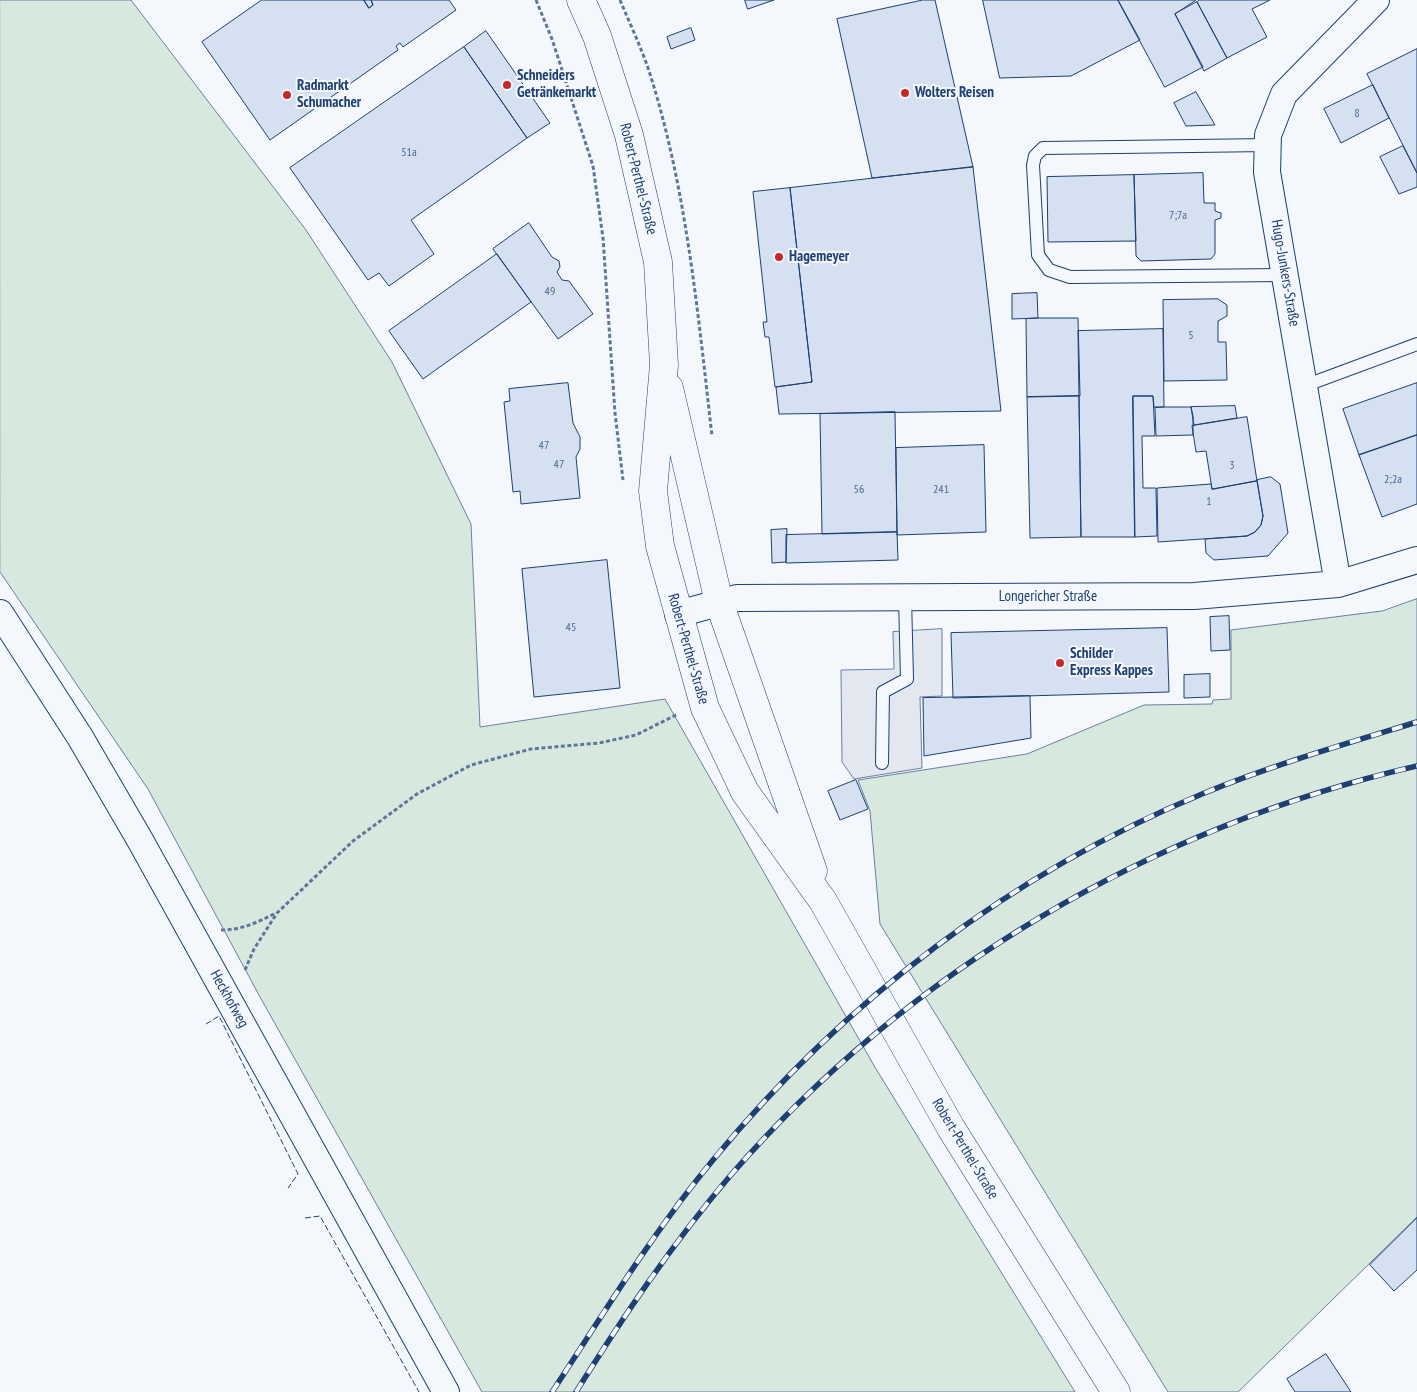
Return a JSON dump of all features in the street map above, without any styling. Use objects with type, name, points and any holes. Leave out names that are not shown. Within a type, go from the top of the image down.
[{"type":"street","name":"Robert-Perthel-Straße","points":[[581,0],[597,36],[629,136],[656,253],[664,365],[718,602],[823,901]]},
{"type":"street","name":"Hugo-Junkers-Straße","points":[[1338,584],[1267,172],[1268,135],[1284,94],[1376,0]]},
{"type":"street","name":"Robert-Perthel-Straße","points":[[664,365],[652,491],[660,546],[705,708],[745,792],[823,901],[951,1128],[1116,1392]]},
{"type":"street","name":"Longericher Straße","points":[[678,614],[737,598],[1194,596],[1338,584],[1417,560]]},
{"type":"street","name":"Heckhofweg","points":[[0,613],[80,737],[231,1003],[446,1392]]},
{"type":"lane","points":[[1268,145],[1043,148],[1035,156],[1033,165],[1038,255],[1048,270],[1070,277],[1285,275]]},
{"type":"lane","points":[[1304,386],[1417,344]]},
{"type":"lane","points":[[882,763],[883,692],[907,679],[905,597]]},
{"type":"path","points":[[536,0],[552,38],[592,166],[603,238],[616,413],[624,482]]},
{"type":"path","points":[[620,0],[650,73],[671,153],[688,240],[712,438]]},
{"type":"path","points":[[231,1003],[254,949],[277,913],[353,841],[417,794],[471,765],[531,749],[599,743],[636,735],[682,712]]},
{"type":"path","points":[[189,930],[234,930],[252,925],[277,913]]},
{"type":"shaded area","points":[[0,0],[131,0],[306,230],[392,362],[471,524],[480,727],[665,699],[876,1069],[1075,1392],[482,1392],[260,997],[148,789],[0,572]]},
{"type":"shaded area","points":[[1417,599],[1417,1217],[1238,1392],[1168,1392],[880,924],[870,811],[858,780],[1027,754],[1144,705],[1212,704],[1213,700],[1231,699],[1231,630],[1382,611]]},
{"type":"shaded area","points":[[942,629],[942,696],[920,697],[922,768],[854,779],[842,762],[841,670],[894,669],[893,632]]},
{"type":"building","name":"Radmarkt Schumacher","points":[[262,0],[364,0],[369,8],[373,5],[371,0],[449,0],[456,10],[403,47],[400,43],[396,46],[398,50],[270,140],[202,42]]},
{"type":"building","points":[[364,0],[371,0],[373,5],[369,8]]},
{"type":"building","points":[[745,0],[774,0],[748,9]]},
{"type":"building","name":"Wolters Reisen","points":[[923,0],[935,0],[973,167],[872,178],[837,19]]},
{"type":"building","points":[[983,0],[1118,0],[1140,40],[1071,76],[1000,78]]},
{"type":"building","points":[[1118,0],[1196,0],[1175,14],[1203,67],[1165,87]]},
{"type":"building","points":[[1200,0],[1270,0],[1252,9],[1267,37],[1227,58],[1197,2]]},
{"type":"building","points":[[1197,2],[1227,58],[1204,71],[1175,14]]},
{"type":"building","points":[[691,28],[695,40],[671,49],[667,37]]},
{"type":"building","name":"Schneiders Getränkemarkt","points":[[486,31],[550,123],[527,138],[464,47]]},
{"type":"building","points":[[464,47],[527,138],[411,220],[434,254],[389,286],[379,273],[368,280],[290,168]]},
{"type":"building","points":[[1417,49],[1417,173],[1367,74]]},
{"type":"building","points":[[1373,85],[1389,118],[1341,143],[1324,109]]},
{"type":"building","points":[[1196,92],[1215,125],[1186,126],[1174,103]]},
{"type":"building","points":[[1403,146],[1417,173],[1417,187],[1399,194],[1380,157]]},
{"type":"building","points":[[973,167],[1001,411],[779,414],[776,387],[812,382],[790,188]]},
{"type":"building","points":[[1203,173],[1204,203],[1215,203],[1215,211],[1221,213],[1221,218],[1215,220],[1215,254],[1211,259],[1141,261],[1136,256],[1134,175]]},
{"type":"building","points":[[1134,175],[1136,241],[1048,242],[1047,177]]},
{"type":"building","name":"Hagemeyer","points":[[790,188],[812,382],[775,387],[769,337],[765,337],[763,322],[767,322],[753,192]]},
{"type":"building","points":[[529,223],[552,257],[559,261],[560,267],[557,272],[562,280],[569,281],[593,314],[558,339],[493,249]]},
{"type":"building","points":[[497,254],[531,302],[423,379],[389,331]]},
{"type":"building","points":[[1037,293],[1038,318],[1012,319],[1012,294]]},
{"type":"building","points":[[1218,299],[1227,305],[1227,316],[1218,321],[1218,342],[1226,342],[1227,380],[1164,381],[1163,300]]},
{"type":"building","points":[[1078,318],[1080,396],[1027,397],[1026,319]]},
{"type":"building","points":[[1163,329],[1164,407],[1154,407],[1153,396],[1133,396],[1135,537],[1081,537],[1078,331]]},
{"type":"building","points":[[568,383],[573,423],[580,437],[580,449],[576,457],[580,498],[521,504],[520,491],[513,492],[504,402],[510,401],[509,389]]},
{"type":"building","points":[[1417,383],[1417,435],[1359,455],[1343,409]]},
{"type":"building","points":[[1079,396],[1081,537],[1030,538],[1027,397]]},
{"type":"building","points":[[1133,396],[1153,396],[1155,436],[1142,436],[1143,488],[1156,488],[1157,536],[1135,537]]},
{"type":"building","points":[[1235,406],[1237,418],[1194,425],[1191,407]]},
{"type":"building","points":[[1191,407],[1193,435],[1156,436],[1155,408]]},
{"type":"building","points":[[895,412],[897,532],[822,534],[820,414]]},
{"type":"building","points":[[1247,417],[1257,481],[1212,489],[1206,451],[1196,452],[1192,426]]},
{"type":"building","points":[[1417,435],[1417,504],[1382,517],[1359,455]]},
{"type":"building","points":[[984,445],[986,532],[897,535],[896,448]]},
{"type":"building","points":[[1271,477],[1280,484],[1288,533],[1268,556],[1214,560],[1206,553],[1205,539],[1247,536],[1255,532],[1261,525],[1263,516],[1257,480]]},
{"type":"building","points":[[1257,481],[1263,516],[1261,525],[1255,532],[1247,536],[1158,542],[1157,488],[1211,484],[1212,489]]},
{"type":"building","points":[[787,529],[786,562],[772,563],[771,530]]},
{"type":"building","points":[[897,532],[898,560],[786,563],[786,535]]},
{"type":"building","points":[[607,560],[620,688],[534,697],[522,569]]},
{"type":"building","points":[[1229,616],[1230,650],[1211,651],[1210,617]]},
{"type":"building","name":"Schilder Express Kappes","points":[[1167,628],[1169,692],[953,698],[951,633]]},
{"type":"building","points":[[1210,674],[1210,697],[1184,698],[1184,675]]},
{"type":"building","points":[[1030,696],[1031,738],[924,756],[923,698]]},
{"type":"building","points":[[856,780],[868,809],[840,820],[828,791]]},
{"type":"building","points":[[1417,1218],[1417,1270],[1394,1291],[1370,1265]]},
{"type":"building","points":[[1326,1354],[1351,1392],[1295,1392],[1287,1379]]},
{"type":"railway","points":[[552,1392],[649,1244],[713,1160],[764,1102],[818,1047],[875,995],[935,947],[998,903],[1064,862],[1132,826],[1202,794],[1255,774],[1309,755],[1417,722]]},
{"type":"railway","points":[[576,1392],[649,1281],[730,1176],[800,1102],[876,1034],[956,972],[1041,917],[1130,868],[1223,827],[1319,793],[1417,766]]},
{"type":"fence","points":[[206,1024],[219,1016],[298,1174],[288,1188]]},
{"type":"fence","points":[[305,1218],[320,1216],[419,1392]]},
{"type":"place","name":"Schneiders Getränkemarkt","points":[[507,85]]},
{"type":"place","name":"Wolters Reisen","points":[[905,93]]},
{"type":"place","name":"Radmarkt Schumacher","points":[[287,95]]},
{"type":"place","name":"Hagemeyer","points":[[779,257]]},
{"type":"place","name":"Schilder Express Kappes","points":[[1060,663]]}]
